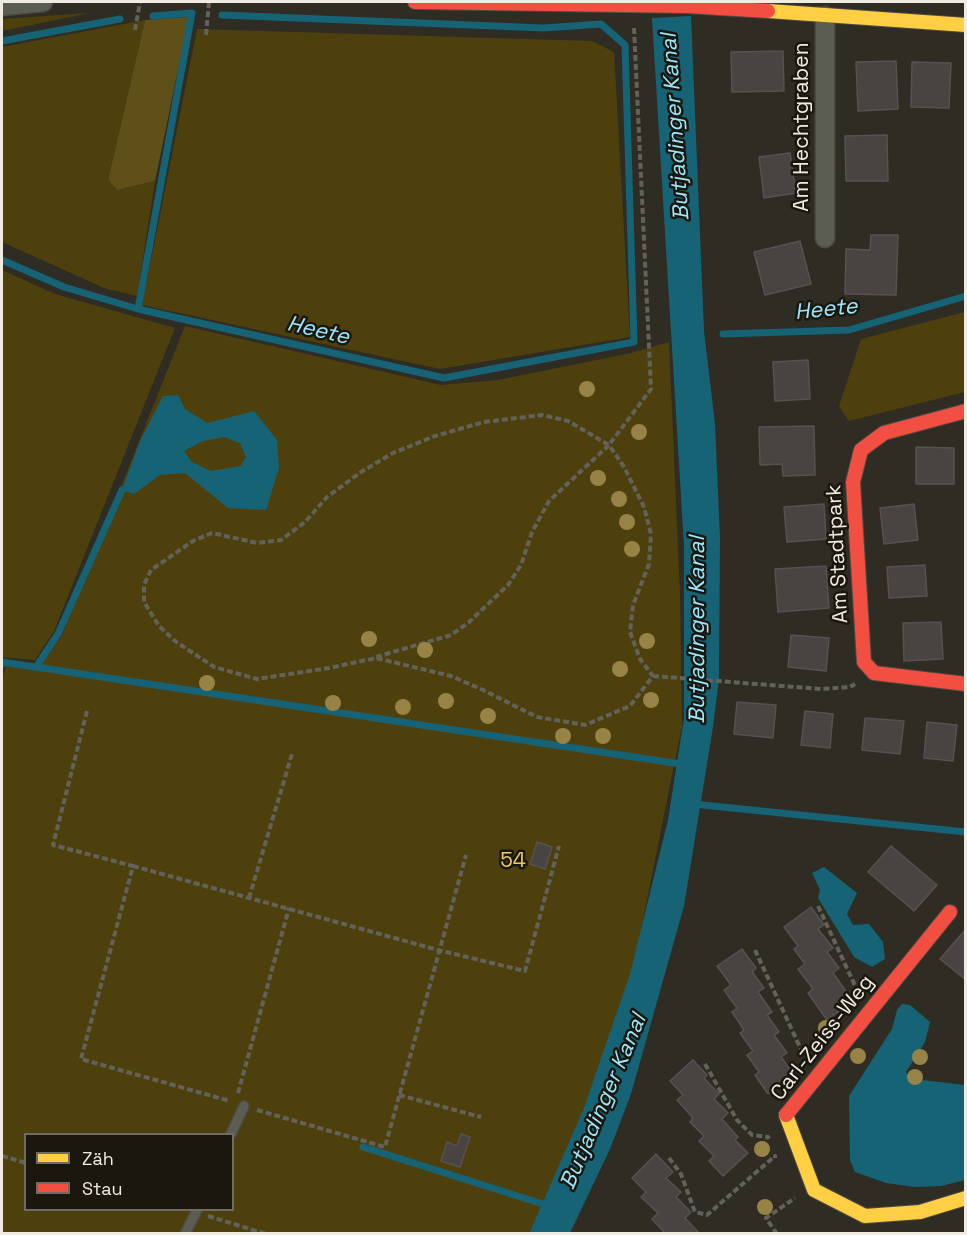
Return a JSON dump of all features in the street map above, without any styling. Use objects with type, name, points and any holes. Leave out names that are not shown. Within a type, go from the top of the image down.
[{"type":"street","points":[[2,6],[43,2]]},
{"type":"street","points":[[415,2],[687,6],[966,25]]},
{"type":"street","name":"Am Hechtgraben","points":[[825,16],[825,238]]},
{"type":"street","name":"Am Stadtpark","points":[[874,673],[864,662],[853,483],[861,450],[885,433],[966,411]]},
{"type":"street","points":[[874,673],[966,684]]},
{"type":"street","name":"Carl-Zeiss-Weg","points":[[950,912],[786,1115],[814,1190],[865,1216],[920,1212],[966,1198]]},
{"type":"lane","points":[[231,1133],[239,1104]]},
{"type":"lane","points":[[185,1233],[196,1211]]},
{"type":"path","points":[[135,30],[140,2]]},
{"type":"path","points":[[206,35],[209,2]]},
{"type":"path","points":[[633,4],[651,389],[609,445],[549,501],[532,532],[521,565],[508,585],[451,635],[376,658],[257,679],[214,667],[175,641],[159,626],[144,602],[144,585],[151,570],[193,541],[212,533],[257,543],[281,540],[305,522],[327,497],[361,472],[393,453],[435,436],[484,422],[542,415],[567,421],[609,445],[624,467],[644,507],[651,534],[650,564],[633,605],[630,632],[640,658],[654,676],[821,689],[850,687],[874,673]]},
{"type":"path","points":[[376,658],[451,676],[537,717],[585,725],[630,706],[654,676]]},
{"type":"path","points":[[87,711],[53,844],[438,950],[525,971],[559,846]]},
{"type":"path","points":[[249,898],[292,754]]},
{"type":"path","points":[[385,1147],[466,855]]},
{"type":"path","points":[[81,1059],[133,866]]},
{"type":"path","points":[[818,906],[868,1014]]},
{"type":"path","points":[[239,1104],[289,908]]},
{"type":"path","points":[[755,950],[815,1080]]},
{"type":"path","points":[[705,1064],[737,1120],[752,1136],[768,1137],[780,1166]]},
{"type":"path","points":[[399,1095],[481,1117]]},
{"type":"path","points":[[2,1156],[24,1162]]},
{"type":"path","points":[[669,1158],[681,1174],[695,1212],[707,1215],[775,1156]]},
{"type":"path","points":[[777,1233],[766,1218],[796,1198],[791,1187]]},
{"type":"path","points":[[196,1211],[266,1233]]},
{"type":"green space","points":[[90,13],[2,31],[2,19]]},
{"type":"green space","points":[[145,20],[108,180],[119,190],[155,181],[137,296],[104,288],[2,242],[2,47]]},
{"type":"green space","points":[[197,29],[592,41],[614,52],[630,337],[440,369],[142,305]]},
{"type":"green space","points":[[2,270],[55,294],[175,328],[54,631],[35,660],[2,657]]},
{"type":"green space","points":[[965,312],[965,392],[849,421],[839,406],[861,339]]},
{"type":"green space","points":[[185,326],[441,385],[498,380],[631,353],[669,342],[680,595],[682,726],[675,761],[41,665],[62,635]]},
{"type":"green space","name":"54","points":[[6,665],[674,765],[625,1010],[567,1161],[530,1233],[2,1234],[2,681]]},
{"type":"shaded area","points":[[189,17],[155,181],[118,190],[108,180],[145,20]]},
{"type":"water","name":"Butjadinger Kanal","points":[[691,16],[704,331],[715,424],[720,538],[719,678],[713,727],[684,906],[631,1094],[610,1149],[570,1233],[529,1234],[584,1108],[630,974],[668,820],[684,718],[684,546],[652,18]]},
{"type":"water","points":[[178,395],[185,409],[207,423],[254,411],[277,440],[279,468],[266,510],[228,508],[185,473],[160,475],[134,494],[122,490],[140,441],[163,396]],"holes":[[[224,437],[240,443],[246,457],[241,466],[211,471],[192,462],[184,451],[203,441]]]},
{"type":"water","points":[[824,867],[857,893],[847,914],[853,925],[869,924],[883,942],[885,959],[872,967],[854,957],[818,898],[820,890],[812,873]]},
{"type":"water","points":[[902,1004],[910,1005],[930,1022],[925,1042],[906,1072],[911,1081],[922,1080],[965,1085],[965,1180],[941,1186],[915,1187],[886,1183],[855,1172],[850,1160],[849,1096],[892,1029],[897,1010]]},
{"type":"building","points":[[783,51],[784,91],[732,92],[731,52]]},
{"type":"building","points":[[896,61],[898,109],[858,111],[856,62]]},
{"type":"building","points":[[912,62],[951,63],[949,108],[911,107]]},
{"type":"building","points":[[887,135],[888,181],[846,181],[845,136]]},
{"type":"building","points":[[790,153],[796,193],[764,198],[759,157]]},
{"type":"building","points":[[871,235],[898,235],[896,295],[845,294],[846,249],[870,250]]},
{"type":"building","points":[[800,241],[811,284],[765,295],[754,252]]},
{"type":"building","points":[[808,360],[810,399],[775,401],[773,362]]},
{"type":"building","points":[[814,426],[815,475],[783,476],[782,464],[760,465],[759,427]]},
{"type":"building","points":[[916,447],[954,448],[954,484],[916,484]]},
{"type":"building","points":[[824,504],[826,539],[787,542],[784,507]]},
{"type":"building","points":[[914,504],[918,540],[884,544],[880,508]]},
{"type":"building","points":[[925,565],[927,596],[889,598],[887,567]]},
{"type":"building","points":[[826,566],[829,608],[778,612],[775,569]]},
{"type":"building","points":[[941,622],[943,659],[904,661],[903,623]]},
{"type":"building","points":[[791,635],[829,638],[826,671],[788,667]]},
{"type":"building","points":[[737,702],[776,705],[773,738],[734,734]]},
{"type":"building","points":[[805,711],[833,714],[830,748],[801,745]]},
{"type":"building","points":[[865,718],[904,721],[900,754],[862,750]]},
{"type":"building","points":[[927,722],[957,725],[953,761],[924,758]]},
{"type":"building","points":[[537,842],[552,847],[545,869],[530,864]]},
{"type":"building","points":[[891,846],[937,885],[914,911],[868,872]]},
{"type":"building","points":[[811,907],[824,925],[818,929],[833,948],[827,952],[839,968],[833,973],[853,1001],[827,1020],[808,993],[813,989],[798,969],[805,964],[794,949],[798,946],[784,927]]},
{"type":"building","points":[[966,929],[966,980],[940,959]]},
{"type":"building","points":[[742,949],[756,968],[752,972],[764,988],[758,992],[772,1012],[767,1015],[779,1032],[774,1035],[787,1053],[781,1057],[794,1075],[768,1094],[755,1075],[759,1072],[747,1055],[753,1051],[740,1033],[744,1030],[732,1012],[737,1008],[724,990],[731,985],[717,966]]},
{"type":"building","points":[[693,1060],[707,1075],[704,1078],[719,1094],[714,1099],[728,1113],[722,1119],[738,1137],[735,1140],[748,1153],[723,1176],[709,1161],[714,1156],[699,1141],[704,1136],[690,1122],[693,1118],[677,1100],[683,1095],[670,1081]]},
{"type":"building","points":[[461,1134],[470,1137],[460,1167],[441,1161],[447,1142],[457,1146]]},
{"type":"building","points":[[656,1154],[673,1172],[666,1178],[681,1192],[676,1197],[691,1212],[685,1218],[700,1234],[666,1234],[652,1219],[658,1213],[641,1197],[646,1192],[632,1178]]},
{"type":"waterway","points":[[138,309],[192,13],[153,16]]},
{"type":"waterway","points":[[2,260],[64,287],[138,309],[444,378],[634,342],[625,45],[601,24],[544,28],[222,15]]},
{"type":"waterway","points":[[2,41],[120,19]]},
{"type":"waterway","name":"Heete","points":[[723,334],[849,330],[966,296]]},
{"type":"waterway","points":[[36,667],[58,634],[122,490]]},
{"type":"waterway","points":[[2,664],[2,662],[685,763]]},
{"type":"waterway","points":[[693,804],[966,832]]},
{"type":"waterway","points":[[363,1147],[549,1206]]},
{"type":"traffic: slow","points":[[768,11],[966,25]]},
{"type":"traffic: slow","points":[[786,1115],[814,1190],[865,1216],[920,1212],[966,1198]]},
{"type":"traffic: jam","points":[[415,2],[687,6],[768,11]]},
{"type":"traffic: jam","points":[[966,411],[884,433],[861,450],[853,482],[864,662],[874,673],[966,684]]},
{"type":"traffic: jam","points":[[786,1115],[950,912]]}]
